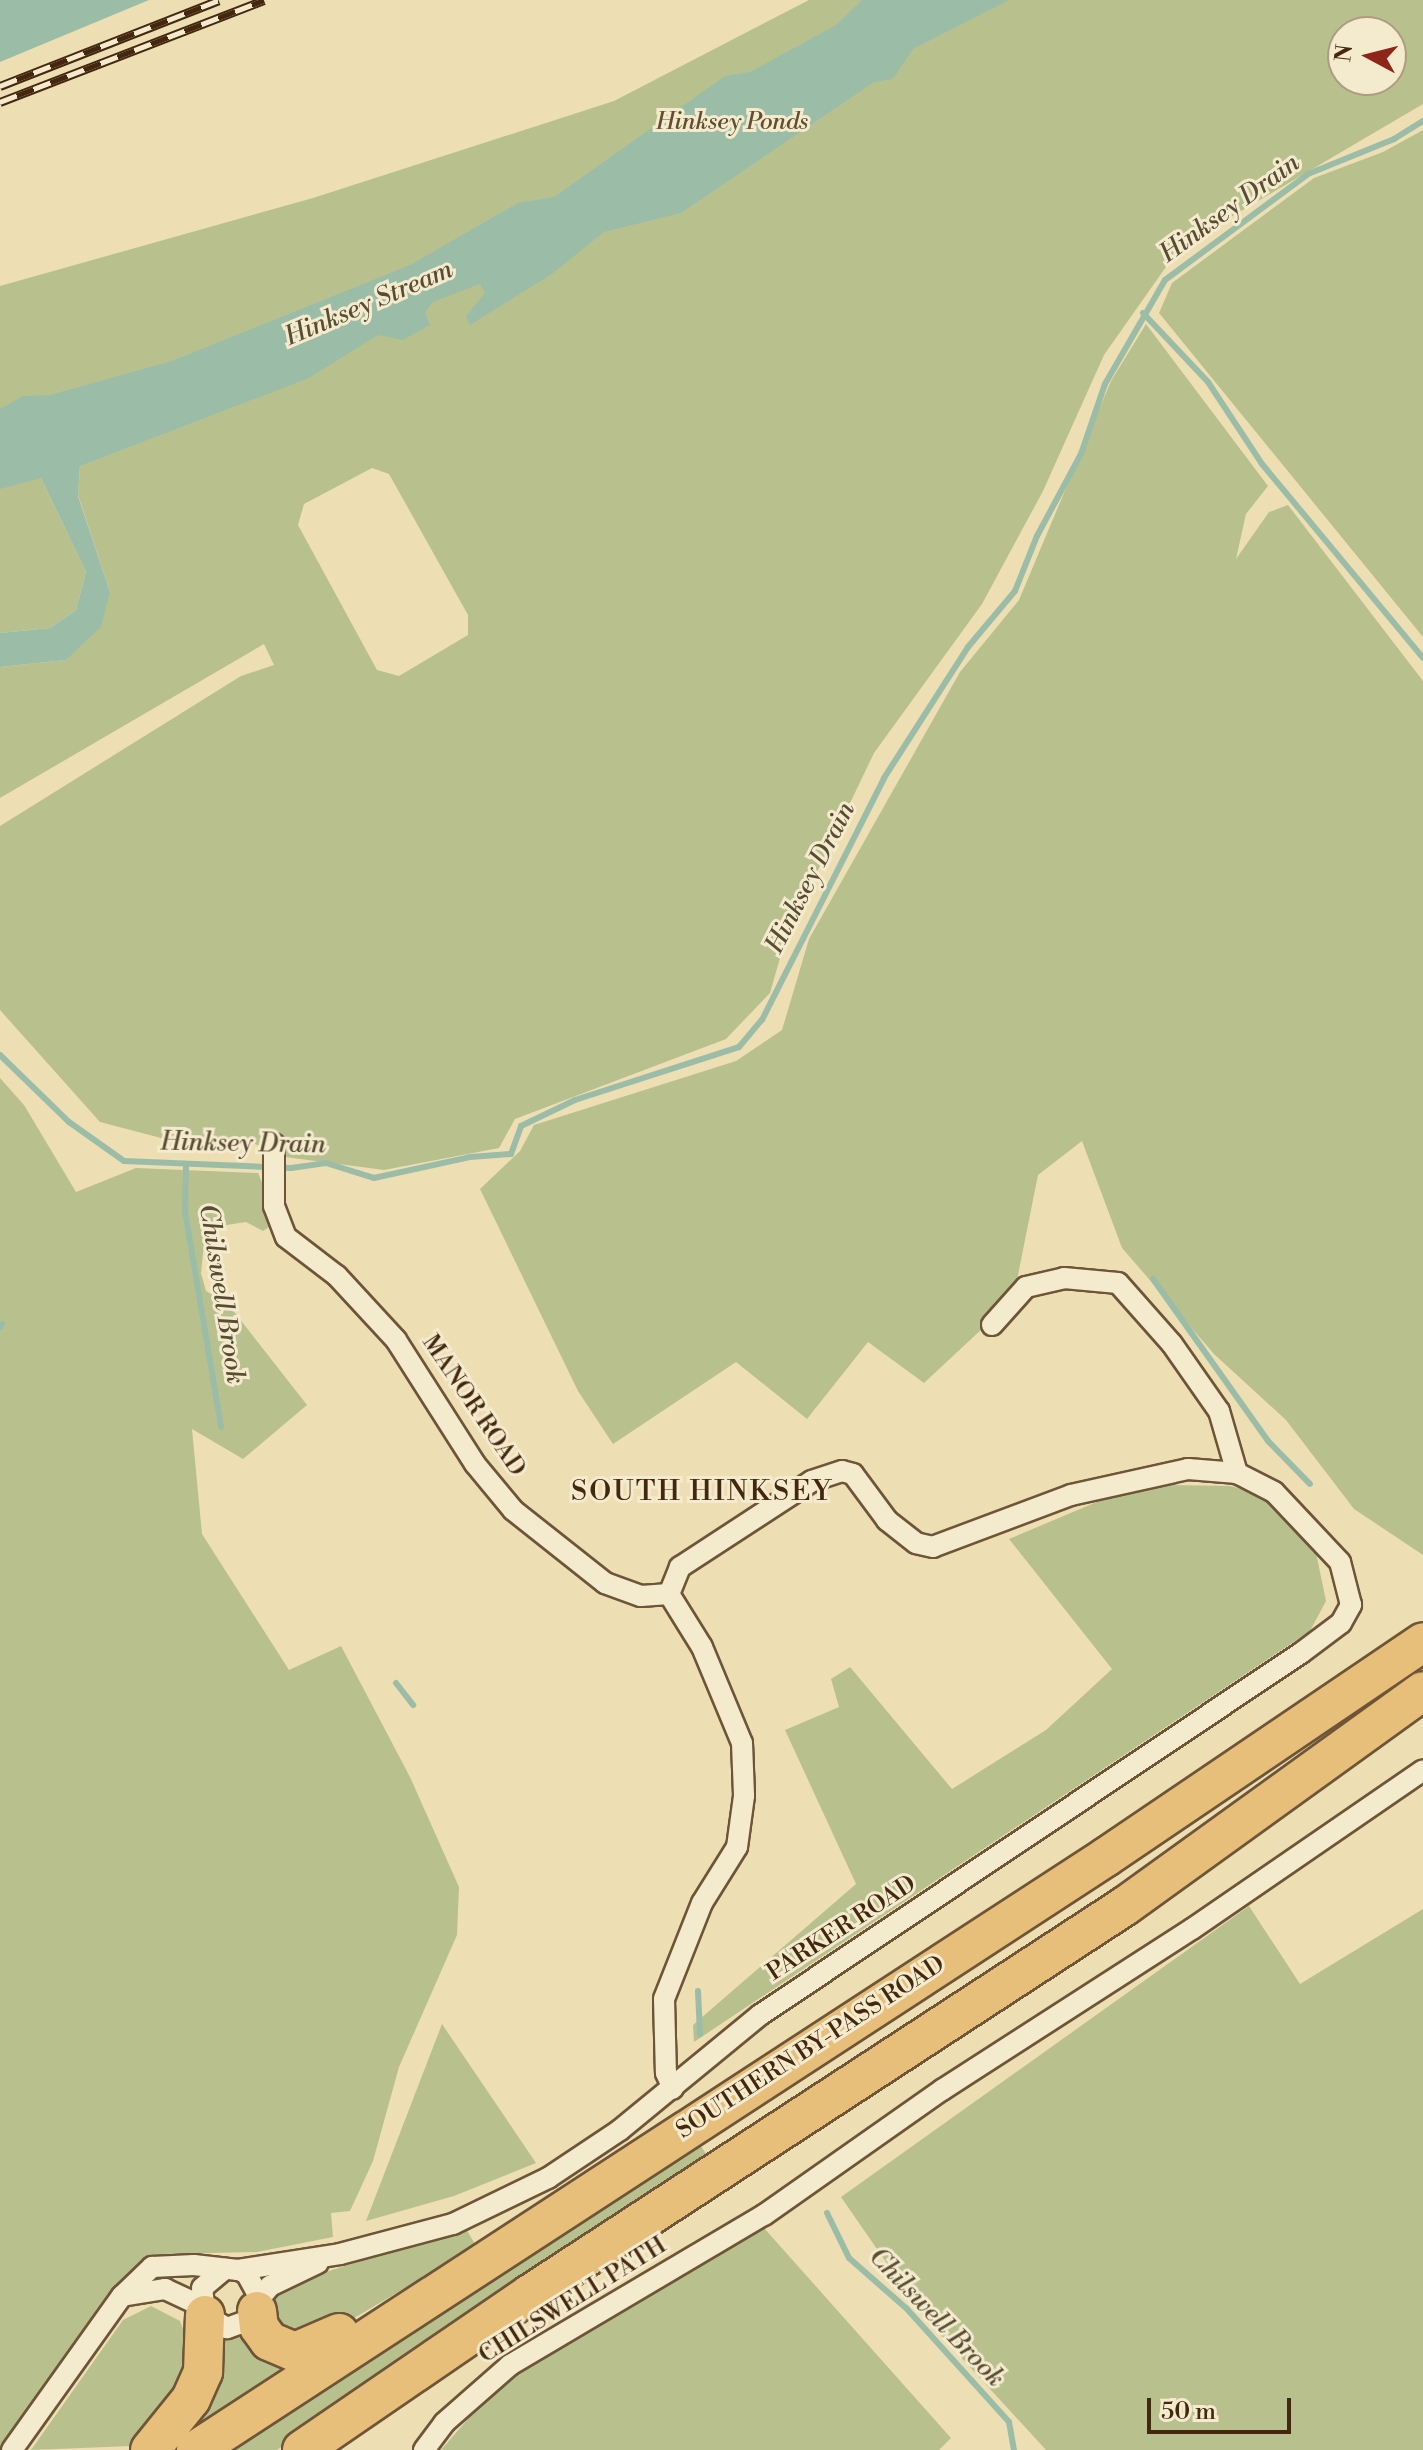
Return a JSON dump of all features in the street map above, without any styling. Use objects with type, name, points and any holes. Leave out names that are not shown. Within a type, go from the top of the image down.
[{"type":"highway","name":"SOUTHERN BY-PASS ROAD","points":[[196,2450],[1131,1841],[1423,1642]]},
{"type":"highway","points":[[302,2450],[388,2389],[1125,1906],[1423,1691]]},
{"type":"highway","points":[[258,2305],[269,2341],[295,2352],[309,2350],[368,2316],[451,2282]]},
{"type":"highway","points":[[150,2450],[184,2408],[203,2372],[203,2310]]},
{"type":"highway","points":[[345,2450],[360,2417],[388,2389]]},
{"type":"street","name":"MANOR ROAD","points":[[273,1159],[274,1206],[286,1237],[337,1276],[396,1340],[475,1464],[513,1510],[605,1583],[641,1596],[669,1594]]},
{"type":"street","points":[[673,2089],[666,2073],[664,1999],[702,1903],[737,1847],[744,1796],[742,1743],[702,1647],[669,1594],[680,1567],[812,1481],[842,1471],[853,1474],[887,1520],[916,1543],[933,1547],[1071,1495],[1137,1477],[1188,1469],[1237,1473],[1219,1411],[1172,1344],[1118,1283],[1064,1278],[1026,1287],[992,1325]]},
{"type":"street","name":"PARKER ROAD","points":[[12,2450],[122,2296],[152,2267],[231,2269],[340,2254],[453,2224],[506,2201],[620,2130],[760,2015],[1301,1653],[1341,1623],[1351,1605],[1340,1562],[1316,1531],[1274,1492],[1237,1473]]},
{"type":"street","name":"CHILSWELL PATH","points":[[424,2450],[444,2423],[510,2365],[764,2215],[942,2090],[1192,1929],[1423,1770]]},
{"type":"street","name":"PARKER ROAD","points":[[258,2305],[284,2278],[340,2254]]},
{"type":"street","points":[[122,2296],[165,2289],[203,2310],[227,2328],[244,2324],[258,2305],[253,2279],[231,2269],[207,2279],[203,2310]]},
{"type":"green space","points":[[809,0],[1423,0],[1423,104],[1180,247],[1104,355],[1043,491],[982,604],[874,753],[786,937],[770,993],[726,1039],[515,1119],[499,1148],[384,1170],[285,1157],[253,1143],[161,1138],[100,1122],[0,1010],[0,826],[241,676],[274,665],[264,644],[0,798],[0,667],[66,660],[110,592],[78,495],[80,466],[41,478],[86,572],[76,610],[50,628],[0,633],[0,286],[313,198],[614,101]],"holes":[[[372,468],[389,474],[468,615],[468,635],[399,676],[377,670],[298,525],[304,504]]]},
{"type":"green space","points":[[1423,130],[1423,637],[1159,313],[1172,283],[1314,178],[1383,152]]},
{"type":"green space","points":[[1146,324],[1268,486],[1246,514],[1236,559],[1269,512],[1288,505],[1423,681],[1423,1555],[1354,1509],[1286,1420],[1214,1354],[1122,1248],[1082,1141],[1038,1175],[1013,1300],[924,1383],[868,1342],[807,1419],[736,1362],[613,1444],[578,1391],[480,1189],[520,1151],[534,1125],[736,1061],[782,1030],[809,939],[960,672],[1019,600],[1111,381]]},
{"type":"green space","points":[[0,1078],[24,1105],[76,1192],[136,1168],[258,1173],[278,1221],[263,1231],[246,1222],[220,1226],[204,1243],[201,1273],[206,1291],[228,1304],[307,1405],[243,1459],[192,1429],[202,1534],[289,1670],[341,1646],[410,1777],[459,1887],[457,1935],[399,2067],[373,2161],[350,2211],[331,2213],[333,2237],[257,2252],[163,2254],[142,2261],[107,2295],[0,2446]]},
{"type":"green space","points":[[1165,1485],[1231,1486],[1268,1497],[1314,1543],[1326,1601],[1310,1631],[694,2042],[693,2025],[856,1884],[785,1730],[839,1707],[831,1679],[850,1667],[952,1789],[1046,1730],[1112,1669],[1009,1539],[1099,1501]]},
{"type":"green space","points":[[1249,1906],[1300,1984],[1423,1909],[1423,2450],[1046,2450],[924,2317],[841,2197]]},
{"type":"green space","points":[[442,2024],[536,2163],[454,2196],[366,2221]]},
{"type":"green space","points":[[697,2140],[710,2160],[277,2450],[220,2450]]},
{"type":"green space","points":[[465,2227],[476,2246],[322,2337],[276,2329],[271,2304],[286,2285]]},
{"type":"green space","points":[[764,2228],[951,2438],[939,2450],[441,2450],[500,2382]]},
{"type":"green space","points":[[151,2306],[180,2321],[186,2336],[184,2374],[132,2446],[31,2450],[123,2320]]},
{"type":"green space","points":[[248,2333],[288,2371],[174,2450],[162,2450],[216,2335]]},
{"type":"water","points":[[0,0],[149,0],[0,62]]},
{"type":"water","name":"Hinksey Ponds","points":[[862,0],[1009,0],[913,49],[893,79],[874,82],[681,213],[604,232],[552,274],[470,325],[466,316],[485,293],[480,284],[433,302],[425,313],[430,325],[403,340],[378,335],[309,378],[80,466],[78,496],[110,592],[101,627],[66,660],[0,667],[0,633],[50,628],[76,610],[86,572],[41,478],[0,489],[0,409],[23,396],[50,395],[172,361],[410,265],[518,203],[554,197],[725,76],[750,72],[836,25]]},
{"type":"waterway","name":"Hinksey Drain","points":[[0,1055],[69,1122],[124,1161],[291,1168],[326,1163],[374,1178],[470,1157],[511,1154],[521,1126],[575,1100],[739,1047],[762,1020],[884,778],[968,647],[1015,591],[1037,536],[1081,454],[1105,384],[1165,280],[1308,174],[1394,139],[1423,121]]},
{"type":"waterway","points":[[1143,313],[1208,382],[1262,464],[1423,658]]},
{"type":"waterway","name":"Chilswell Brook","points":[[186,1166],[185,1211],[221,1427]]},
{"type":"waterway","points":[[1153,1279],[1268,1441],[1310,1484]]},
{"type":"waterway","name":"Chilswell Brook","points":[[396,1683],[413,1705]]},
{"type":"waterway","name":"Chilswell Brook","points":[[698,1991],[700,2034]]},
{"type":"waterway","name":"Chilswell Brook","points":[[827,2213],[849,2258],[907,2309],[1009,2422],[1014,2450]]},
{"type":"railway","points":[[0,86],[219,0]]},
{"type":"railway","points":[[0,102],[264,0]]},
{"type":"district","name":"SOUTH HINKSEY","points":[[702,1492]]},
{"type":"water label","name":"Hinksey Stream","points":[[369,304]]}]
